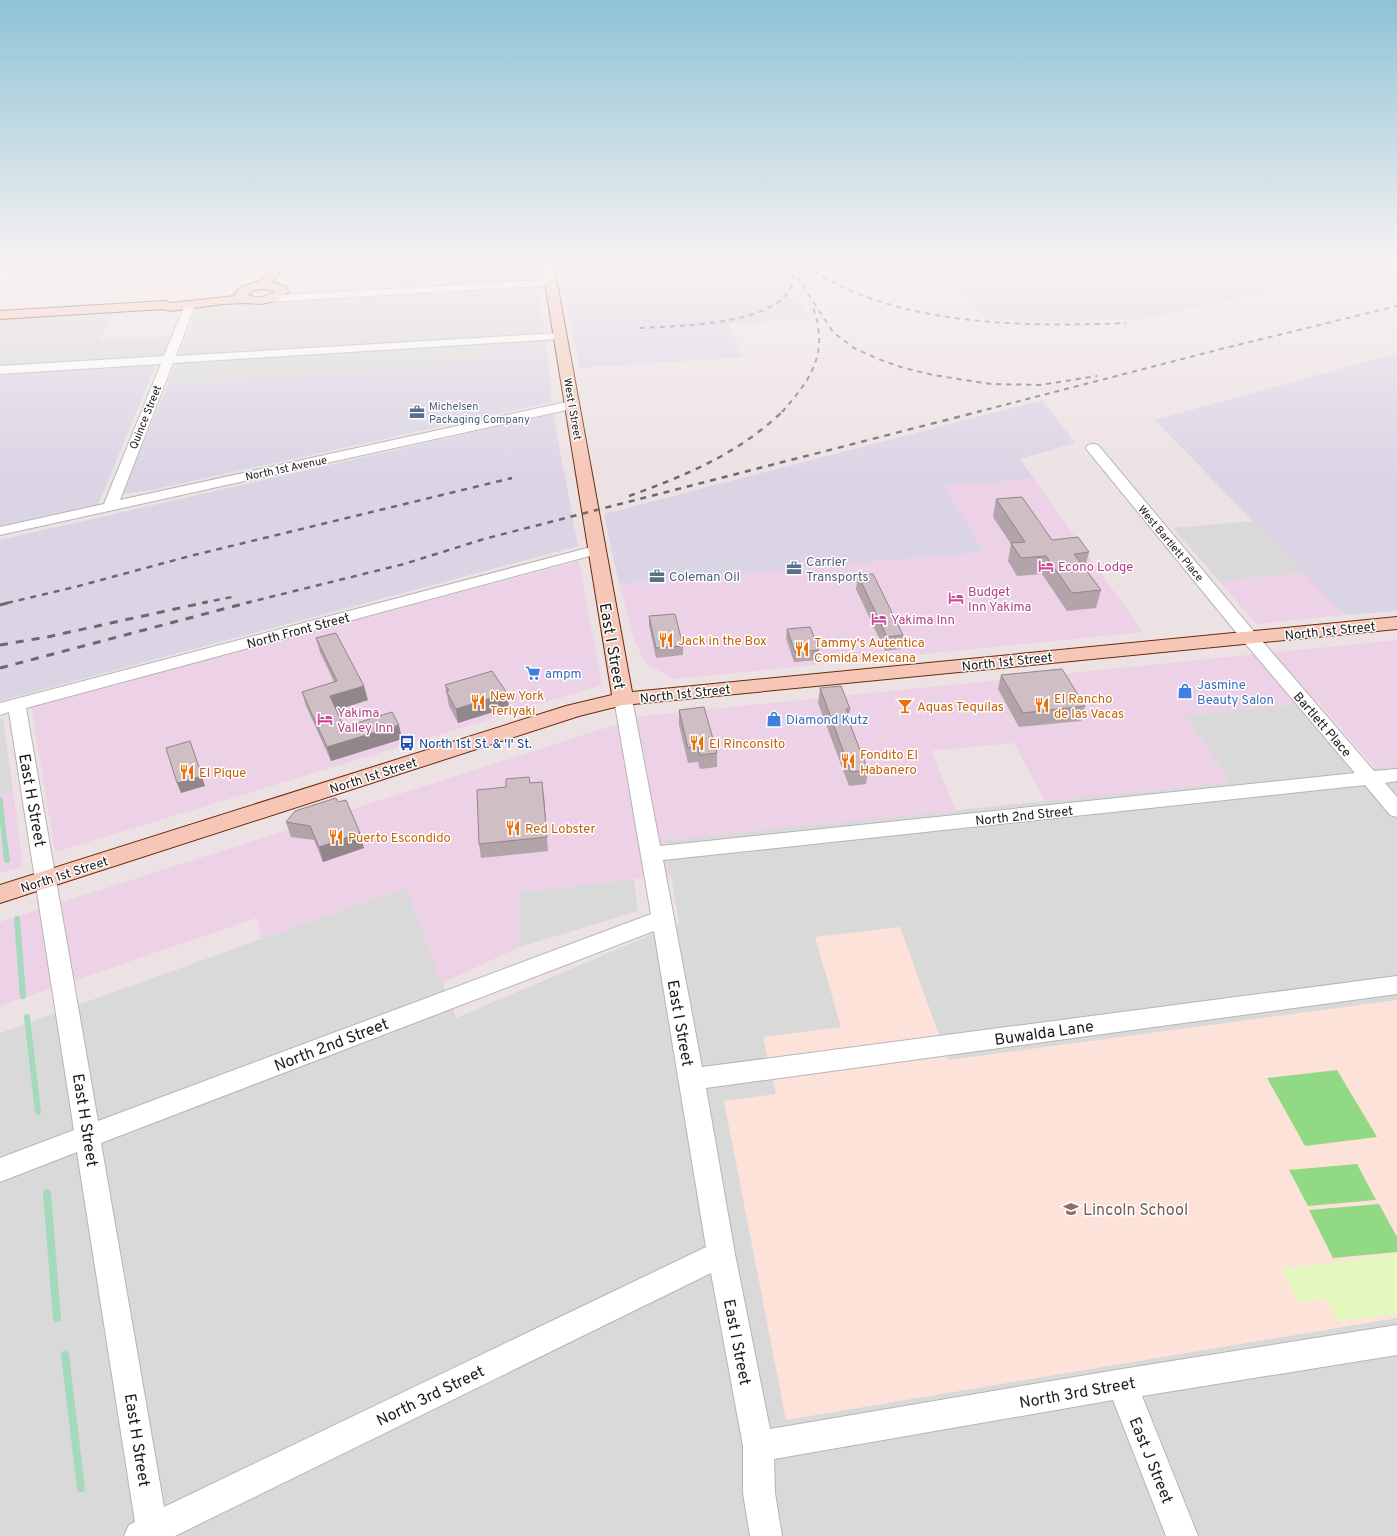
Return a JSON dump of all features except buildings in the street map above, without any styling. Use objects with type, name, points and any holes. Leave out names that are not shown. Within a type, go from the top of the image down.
[{"type":"main road","name":"West I Street","points":[[558,332],[586,484],[589,512]]},
{"type":"main road","name":"East I Street","points":[[589,512],[623,699]]},
{"type":"main road","name":"North 1st Street","points":[[0,894],[573,711],[623,699],[1397,623]]},
{"type":"street","name":"Quince Street","points":[[110,507],[179,332]]},
{"type":"street","points":[[0,370],[559,336]]},
{"type":"street","name":"North 1st Avenue","points":[[0,531],[572,405]]},
{"type":"street","name":"West Bartlett Place","points":[[1093,448],[1250,638]]},
{"type":"street","name":"North Front Street","points":[[8,707],[596,550]]},
{"type":"street","name":"Bartlett Place","points":[[1250,638],[1397,810]]},
{"type":"street","name":"East I Street","points":[[623,699],[692,1080],[721,1254],[758,1446],[759,1493],[766,1536]]},
{"type":"street","name":"East H Street","points":[[8,707],[47,879],[88,1136],[148,1534]]},
{"type":"street","name":"North 2nd Street","points":[[651,854],[1397,775]]},
{"type":"street","name":"North 2nd Street","points":[[0,1170],[662,919]]},
{"type":"street","name":"Buwalda Lane","points":[[692,1080],[1397,985]]},
{"type":"street","name":"North 3rd Street","points":[[148,1534],[721,1254]]},
{"type":"street","name":"North 3rd Street","points":[[758,1446],[1122,1384],[1397,1340]]},
{"type":"street","name":"East J Street","points":[[1122,1384],[1182,1536]]},
{"type":"shaded area","points":[[0,332],[104,332],[100,340],[170,336],[162,357],[0,367]]},
{"type":"shaded area","points":[[188,332],[545,332],[546,340],[491,343],[492,358],[466,359],[466,363],[364,370],[364,372],[168,384]]},
{"type":"shaded area","points":[[572,332],[731,332],[743,357],[580,368]]},
{"type":"shaded area","points":[[546,340],[552,402],[151,490],[122,494],[168,384],[363,372],[364,370],[466,363],[466,359],[491,358],[491,343]]},
{"type":"shaded area","points":[[1397,353],[1397,611],[1344,615],[1155,420]]},
{"type":"shaded area","points":[[156,364],[98,505],[0,527],[0,374]]},
{"type":"shaded area","points":[[1042,400],[1075,443],[1020,459],[1034,479],[945,486],[984,552],[619,584],[604,514]]},
{"type":"shaded area","points":[[553,414],[578,546],[0,701],[0,540]]},
{"type":"shaded area","points":[[1034,479],[1143,632],[675,679],[645,663],[634,638],[619,584],[984,552],[945,486]]},
{"type":"shaded area","points":[[1253,521],[1303,573],[1219,581],[1173,528]]},
{"type":"shaded area","points":[[579,561],[602,685],[55,852],[31,706]]},
{"type":"shaded area","points":[[1303,573],[1344,615],[1256,624],[1219,581]]},
{"type":"shaded area","points":[[1397,640],[1397,765],[1375,768],[1318,702],[1185,715],[1231,782],[1045,801],[1014,743],[931,751],[956,811],[665,840],[671,875],[520,892],[520,947],[442,983],[406,887],[262,939],[256,918],[0,1006],[0,922],[643,716]]},
{"type":"shaded area","points":[[1300,704],[1356,770],[1397,765],[1397,1536],[0,1536],[0,1033],[406,887],[456,1018],[679,923],[665,840],[1231,782],[1185,715]]},
{"type":"shaded area","points":[[3,718],[13,791],[0,795],[0,719]]},
{"type":"shaded area","points":[[13,791],[23,866],[0,873],[0,795]]},
{"type":"shaded area","points":[[634,879],[638,911],[520,947],[520,892]]},
{"type":"shaded area","name":"Lincoln School","points":[[900,927],[948,1060],[1397,1000],[1397,1318],[786,1420],[724,1101],[776,1094],[763,1037],[841,1027],[815,937]]},
{"type":"green space","points":[[1337,1070],[1377,1137],[1305,1146],[1267,1078]]},
{"type":"green space","points":[[1357,1164],[1376,1200],[1308,1206],[1289,1170]]},
{"type":"green space","points":[[1379,1204],[1397,1237],[1397,1252],[1333,1258],[1309,1210]]},
{"type":"green space","points":[[1397,1253],[1397,1314],[1337,1322],[1326,1299],[1298,1303],[1281,1269]]},
{"type":"waterway","points":[[0,799],[5,845]]},
{"type":"waterway","points":[[5,844],[7,860]]},
{"type":"waterway","points":[[17,919],[23,996]]},
{"type":"waterway","points":[[27,1017],[38,1112]]},
{"type":"waterway","points":[[47,1193],[57,1318]]},
{"type":"waterway","points":[[65,1355],[81,1488]]},
{"type":"railway","points":[[783,411],[802,388],[815,364],[818,351],[818,332]]},
{"type":"railway","points":[[833,332],[854,348],[878,359],[904,368],[933,375],[991,384],[1040,385],[1097,376]]},
{"type":"railway","points":[[977,412],[1292,332]]},
{"type":"railway","points":[[629,496],[671,480],[711,462],[748,439],[783,411]]},
{"type":"railway","points":[[249,602],[404,564],[484,539],[981,411]]},
{"type":"railway","points":[[9,602],[75,587],[190,556],[512,478]]},
{"type":"railway","points":[[207,602],[232,597]]},
{"type":"railway","points":[[0,605],[9,602]]},
{"type":"railway","points":[[0,645],[47,637],[207,602]]},
{"type":"railway","points":[[202,603],[207,602]]},
{"type":"railway","points":[[0,668],[249,602]]},
{"type":"place","name":"Michelsen Packaging Company","points":[[417,412]]},
{"type":"place","name":"Econo Lodge","points":[[1046,566]]},
{"type":"place","name":"Carrier Transports","points":[[794,568]]},
{"type":"place","name":"Coleman Oil","points":[[657,576]]},
{"type":"place","name":"Budget Inn Yakima","points":[[956,598]]},
{"type":"place","name":"Yakima Inn","points":[[879,619]]},
{"type":"place","name":"Jack in the Box","points":[[666,640]]},
{"type":"place","name":"Tammy's Autentica Comida Mexicana","points":[[802,649]]},
{"type":"place","name":"ampm","points":[[533,673]]},
{"type":"place","name":"Jasmine Beauty Salon","points":[[1185,691]]},
{"type":"place","name":"New York Teriyaki","points":[[478,702]]},
{"type":"place","name":"El Rancho de las Vacas","points":[[1042,705]]},
{"type":"place","name":"Aquas Tequilas","points":[[905,706]]},
{"type":"place","name":"Yakima Valley Inn","points":[[325,719]]},
{"type":"place","name":"Diamond Kutz","points":[[774,719]]},
{"type":"place","name":"North 1st St. & 'I' St.","points":[[407,743]]},
{"type":"place","name":"El Rinconsito","points":[[697,743]]},
{"type":"place","name":"Fondito El Habanero","points":[[848,761]]},
{"type":"place","name":"El Pique","points":[[187,772]]},
{"type":"place","name":"Red Lobster","points":[[513,828]]},
{"type":"place","name":"Puerto Escondido","points":[[336,837]]},
{"type":"place","name":"Lincoln School","points":[[1071,1209]]}]
